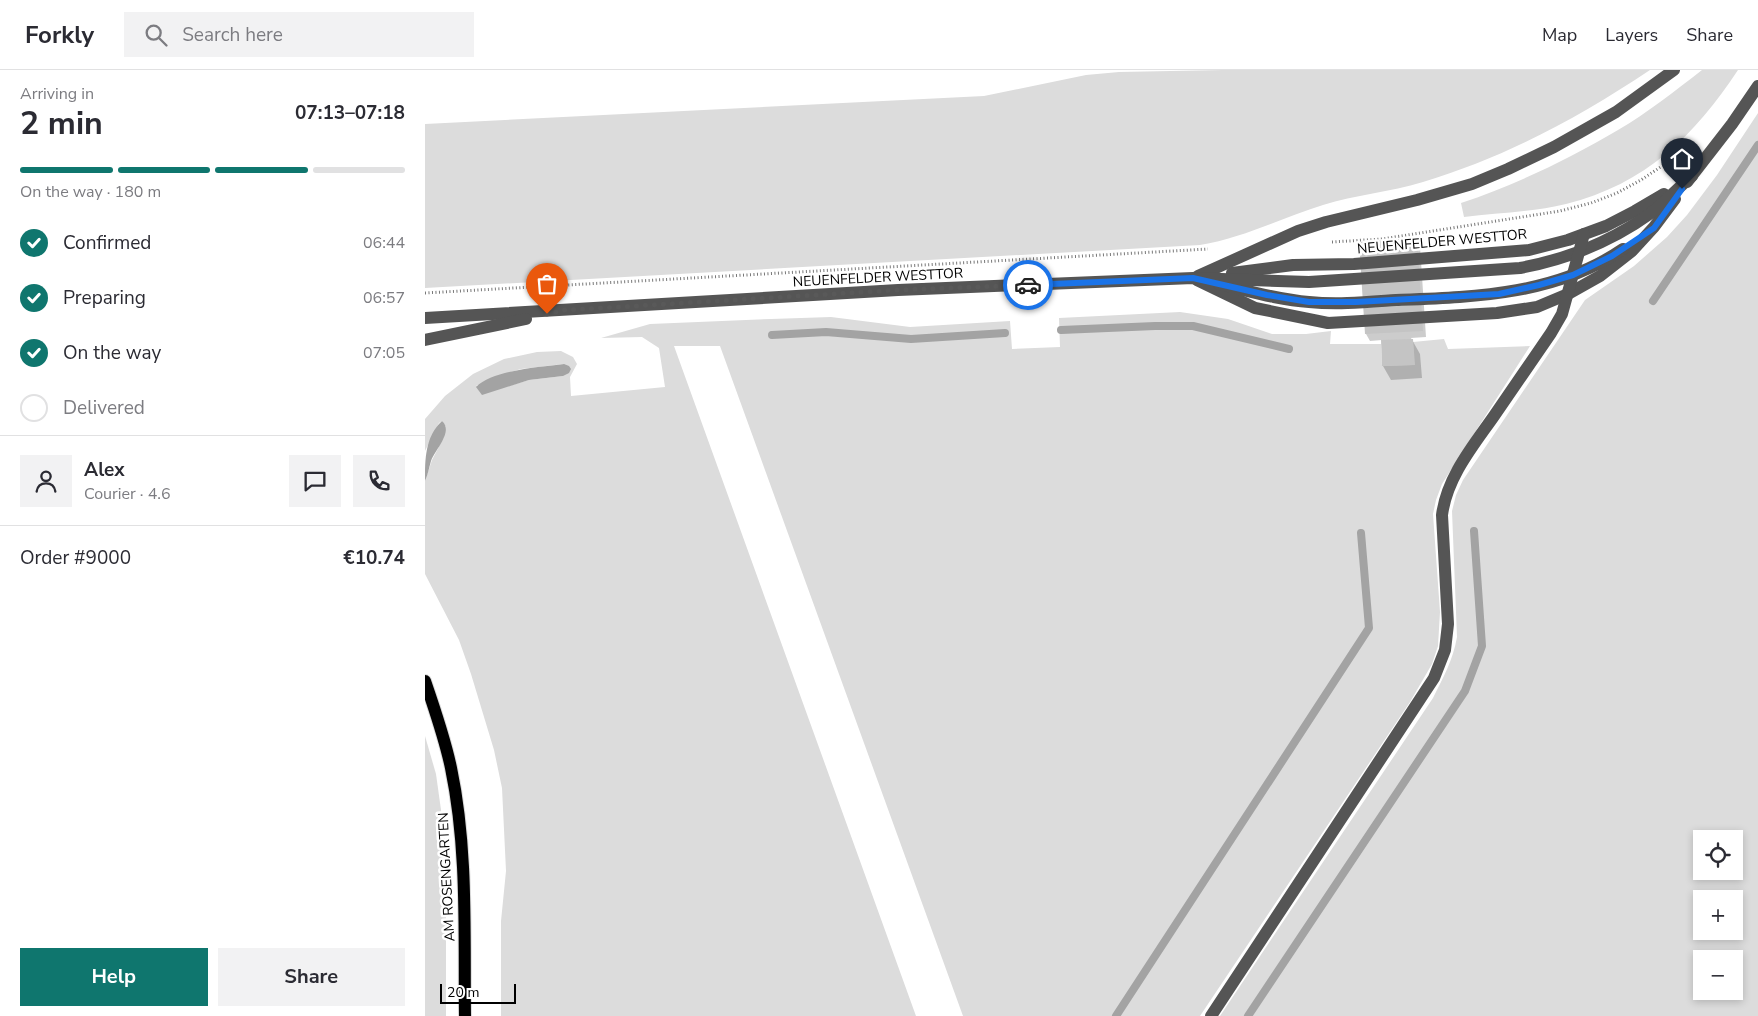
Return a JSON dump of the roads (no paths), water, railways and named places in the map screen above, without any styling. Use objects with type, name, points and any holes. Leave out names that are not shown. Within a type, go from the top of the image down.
[{"type":"main road","name":"AM ROSENGARTEN","points":[[425,681],[441,728],[451,768],[461,830],[464,892],[465,1016]]},
{"type":"street","points":[[1193,278],[1298,231],[1472,184],[1508,169],[1616,112],[1674,70]]},
{"type":"street","points":[[1654,228],[1758,86]]},
{"type":"street","name":"NEUENFELDER WESTTOR","points":[[1193,278],[1293,265],[1354,264],[1529,250],[1568,240],[1606,226],[1635,211],[1691,176]]},
{"type":"street","name":"NEUENFELDER WESTTOR","points":[[425,318],[898,290],[1193,278],[1309,282],[1520,268],[1553,262],[1615,236],[1652,212],[1691,176]]},
{"type":"street","name":"NEUENFELDER WESTTOR","points":[[1193,278],[1267,295],[1309,302],[1356,302],[1499,294],[1573,275],[1612,256],[1654,228]]},
{"type":"street","name":"NEUENFELDER WESTTOR","points":[[1193,278],[1255,308],[1328,323],[1497,313],[1537,307],[1568,294],[1600,276],[1632,251],[1654,228]]},
{"type":"street","points":[[1211,1016],[1434,678],[1445,650],[1448,624],[1442,514],[1444,499],[1466,456],[1551,333],[1562,314],[1584,234]]},
{"type":"street","name":"NEUENFELDER WESTTOR","points":[[425,340],[565,310]]},
{"type":"waterway","points":[[1653,301],[1758,145]]},
{"type":"waterway","points":[[1061,330],[1193,326],[1289,349]]},
{"type":"waterway","points":[[772,335],[826,332],[911,339],[1005,333]]},
{"type":"waterway","points":[[1248,1016],[1465,691],[1482,646],[1474,531]]},
{"type":"waterway","points":[[1116,1016],[1369,628],[1361,533]]}]
